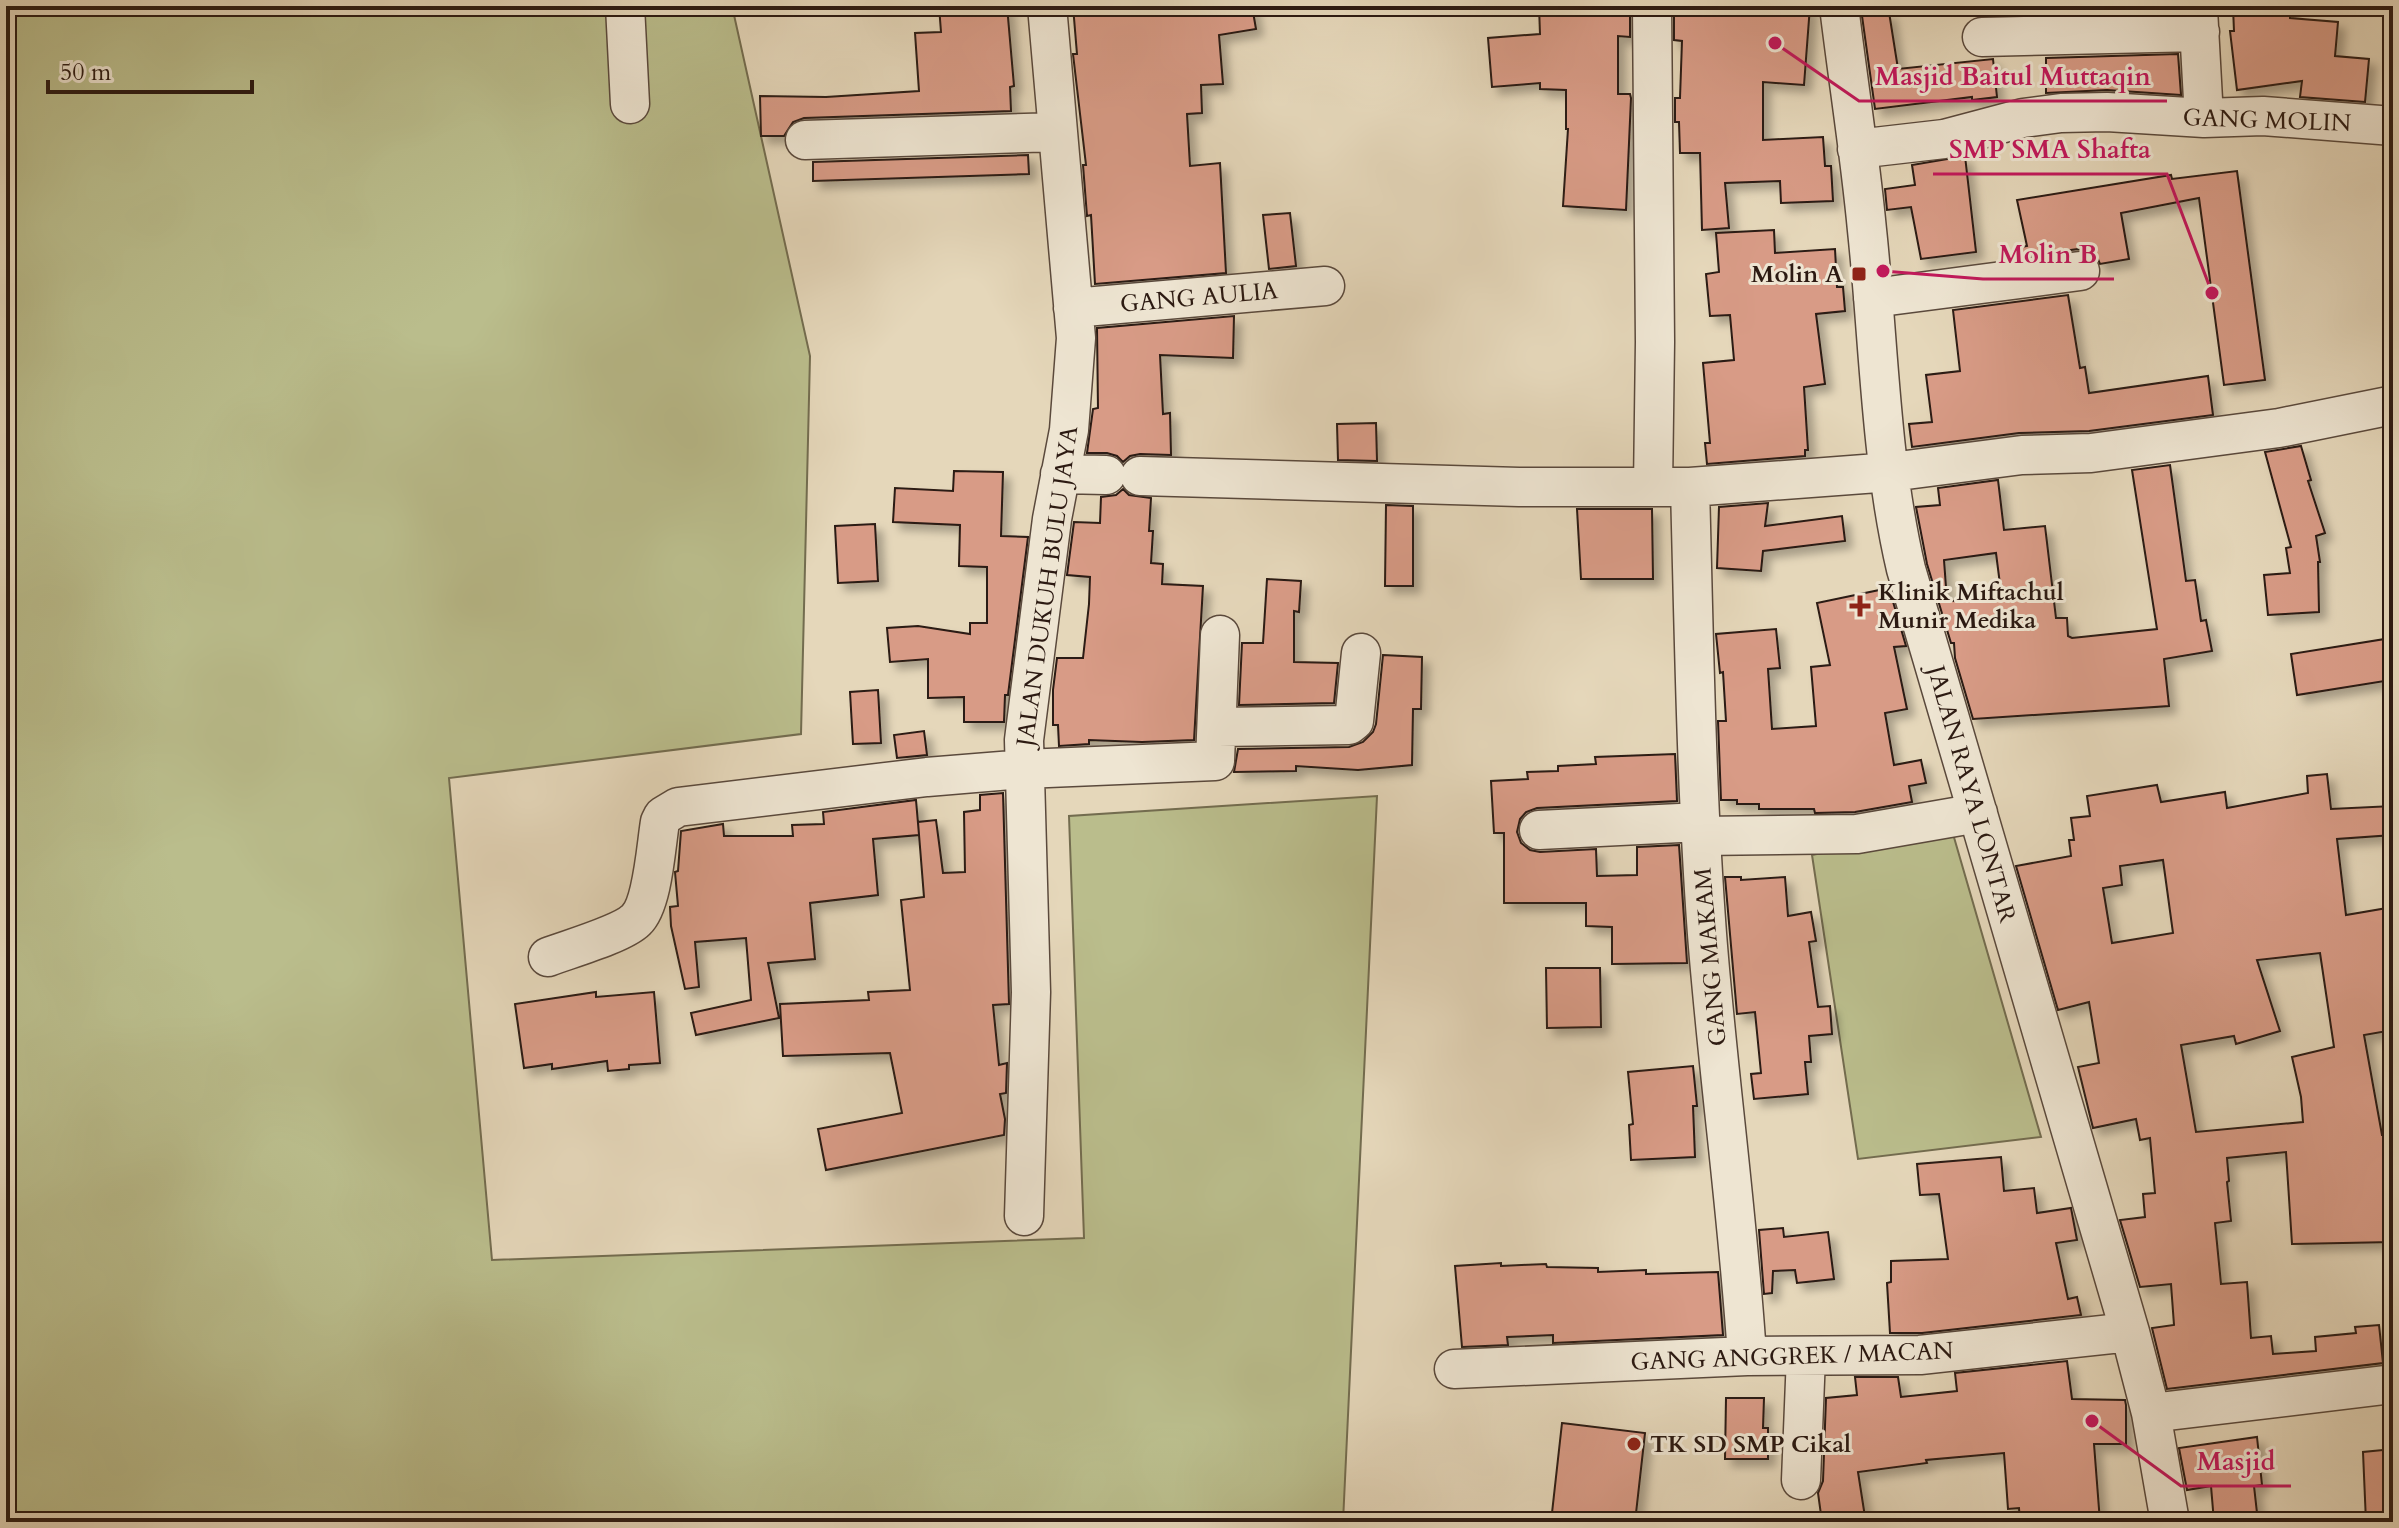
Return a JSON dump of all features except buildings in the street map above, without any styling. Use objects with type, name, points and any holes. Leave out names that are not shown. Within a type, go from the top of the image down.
[{"type":"street","points":[[625,6],[630,104]]},
{"type":"street","name":"JALAN DUKUH BULU JAYA","points":[[1024,1216],[1031,992],[1024,740],[1052,519],[1069,430],[1076,338],[1047,6]]},
{"type":"street","points":[[1652,6],[1653,487]]},
{"type":"street","name":"JALAN RAYA LONTAR","points":[[1839,6],[1857,149],[1895,525],[2130,1332],[2151,1413],[2170,1522]]},
{"type":"street","points":[[1982,37],[2199,19],[2204,118]]},
{"type":"street","name":"GANG MOLIN","points":[[1857,149],[1944,139],[2023,118],[2061,113],[2107,112],[2204,118],[2263,116],[2393,126]]},
{"type":"street","points":[[805,140],[1058,132]]},
{"type":"street","points":[[1873,298],[2080,271]]},
{"type":"street","name":"GANG AULIA","points":[[1073,308],[1325,286]]},
{"type":"street","points":[[1060,474],[1519,487],[1690,487],[1891,472],[2022,455],[2091,453],[2279,428],[2393,405]]},
{"type":"street","points":[[1539,830],[1700,829],[1690,487]]},
{"type":"street","points":[[548,957],[637,920],[646,903],[660,822],[663,816],[678,807],[927,777],[1024,769],[1212,763],[1217,758],[1220,635]]},
{"type":"street","points":[[1218,727],[1349,725],[1354,721],[1361,653]]},
{"type":"street","name":"GANG MAKAM","points":[[1747,1356],[1742,1268],[1726,1146],[1700,829],[1857,834],[1978,813]]},
{"type":"street","name":"GANG ANGGREK / MACAN","points":[[1454,1369],[1747,1356],[1920,1355],[2130,1332]]},
{"type":"street","points":[[1801,1480],[1806,1356]]},
{"type":"street","points":[[2151,1413],[2393,1384]]},
{"type":"green space","points":[[6,6],[732,6],[810,356],[801,734],[449,778],[492,1260],[1084,1238],[1069,816],[1377,796],[1343,1522],[6,1522]]},
{"type":"green space","points":[[1951,827],[2041,1137],[1858,1159],[1812,855]]},
{"type":"place","name":"Masjid Baitul Muttaqin","points":[[1775,43]]},
{"type":"place","name":"Molin B","points":[[1883,271]]},
{"type":"place","name":"Molin A","points":[[1859,274]]},
{"type":"place","name":"SMP SMA Shafta","points":[[2212,293]]},
{"type":"place","name":"Klinik Miftachul Munir Medika","points":[[1860,606]]},
{"type":"place","name":"Masjid","points":[[2092,1421]]},
{"type":"place","name":"TK SD SMP Cikal","points":[[1634,1444]]}]
